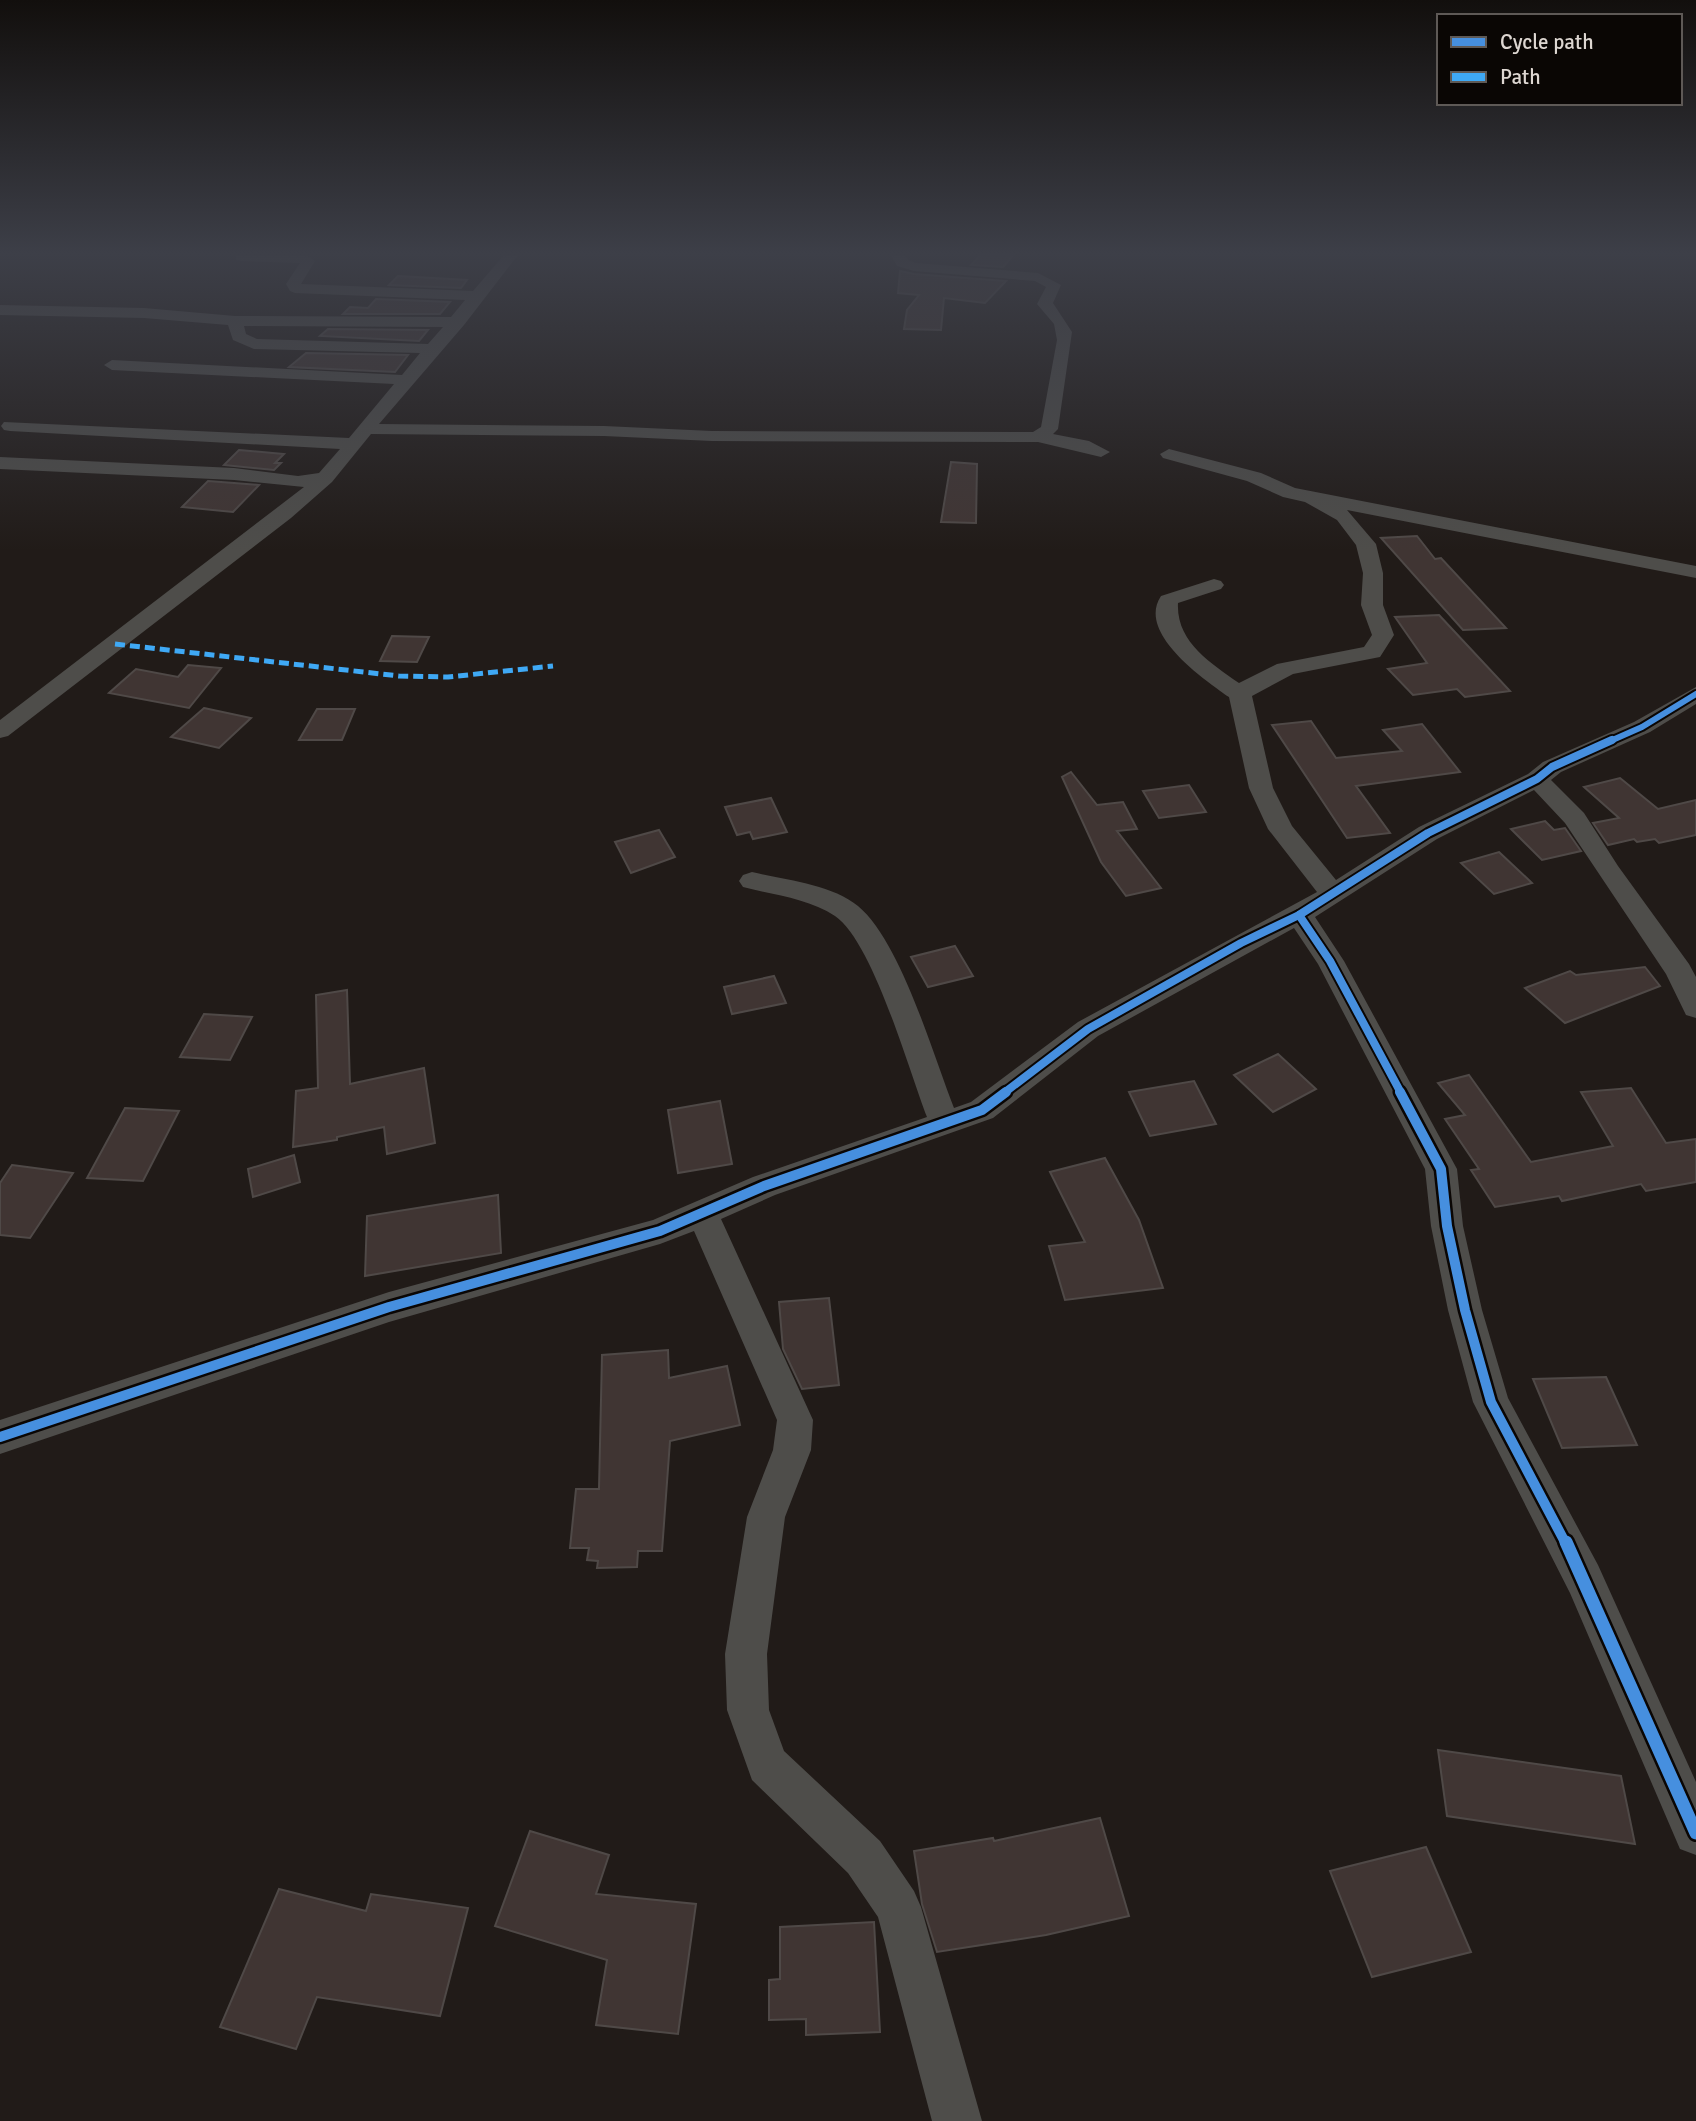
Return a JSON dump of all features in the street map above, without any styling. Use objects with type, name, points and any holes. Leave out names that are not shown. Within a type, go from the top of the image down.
[{"type":"street","points":[[0,731],[302,489],[325,478],[431,354]]},
{"type":"street","points":[[1038,437],[1049,429],[1055,382],[1063,354]]},
{"type":"street","points":[[111,365],[409,380]]},
{"type":"street","points":[[10,426],[360,437],[604,431],[712,436],[1038,437],[1083,445],[1101,453]]},
{"type":"street","points":[[1169,454],[1254,477],[1290,493],[1696,572]]},
{"type":"street","points":[[0,463],[234,474],[302,489]]},
{"type":"street","points":[[1240,694],[1253,682],[1277,671],[1372,652],[1383,635],[1372,605],[1373,573],[1366,544],[1344,516],[1311,497]]},
{"type":"street","points":[[1214,585],[1168,600],[1165,614],[1173,635],[1194,660],[1240,694],[1261,788],[1281,829],[1333,894]]},
{"type":"street","points":[[0,1437],[389,1307],[660,1231],[764,1186],[982,1110],[1088,1029],[1241,943],[1299,915],[1428,833],[1537,779],[1552,767],[1642,727],[1696,694]]},
{"type":"street","points":[[1537,779],[1575,818],[1679,971],[1696,1008]]},
{"type":"street","points":[[752,881],[810,896],[849,912],[865,929],[883,967],[945,1125]]},
{"type":"street","points":[[1299,915],[1330,961],[1441,1169],[1447,1226],[1465,1310],[1491,1402],[1533,1477],[1584,1579],[1696,1833]]},
{"type":"street","points":[[703,1214],[795,1420],[792,1450],[766,1517],[746,1654],[748,1710],[767,1765],[864,1857],[898,1907],[957,2121]]},
{"type":"building","points":[[305,354],[408,355],[395,372],[289,367]]},
{"type":"building","points":[[239,450],[284,454],[275,463],[281,463],[274,470],[224,465]]},
{"type":"building","points":[[951,462],[977,464],[976,523],[941,522]]},
{"type":"building","points":[[208,481],[259,485],[233,512],[182,507]]},
{"type":"building","points":[[1417,536],[1435,559],[1441,558],[1506,628],[1463,630],[1381,538]]},
{"type":"building","points":[[1439,615],[1510,691],[1465,697],[1457,689],[1413,695],[1388,669],[1427,663],[1395,617]]},
{"type":"building","points":[[392,636],[429,637],[417,662],[380,661]]},
{"type":"building","points":[[188,665],[221,668],[189,708],[109,693],[136,669],[178,677]]},
{"type":"building","points":[[204,708],[251,718],[219,748],[171,737]]},
{"type":"building","points":[[317,709],[355,709],[342,740],[299,740]]},
{"type":"building","points":[[1311,721],[1336,758],[1402,751],[1383,730],[1422,724],[1460,772],[1356,786],[1390,833],[1347,838],[1272,725]]},
{"type":"building","points":[[1071,772],[1097,805],[1123,802],[1137,829],[1117,831],[1161,888],[1126,896],[1101,862],[1062,777]]},
{"type":"building","points":[[1620,778],[1658,809],[1696,800],[1696,835],[1659,843],[1655,839],[1637,842],[1634,839],[1608,845],[1593,823],[1619,818],[1584,787]]},
{"type":"building","points":[[1189,785],[1206,812],[1159,818],[1143,791]]},
{"type":"building","points":[[771,798],[787,832],[753,839],[750,832],[737,835],[725,807]]},
{"type":"building","points":[[1545,821],[1554,830],[1565,828],[1581,851],[1542,860],[1511,829]]},
{"type":"building","points":[[659,830],[675,857],[631,873],[615,842]]},
{"type":"building","points":[[1499,852],[1532,883],[1494,894],[1461,863]]},
{"type":"building","points":[[955,946],[973,976],[928,987],[911,957]]},
{"type":"building","points":[[1645,967],[1660,986],[1565,1023],[1525,988],[1570,971],[1576,975]]},
{"type":"building","points":[[774,976],[786,1003],[732,1014],[724,987]]},
{"type":"building","points":[[347,990],[350,1084],[424,1068],[435,1143],[387,1154],[384,1127],[337,1137],[337,1140],[293,1147],[296,1091],[318,1088],[316,995]]},
{"type":"building","points":[[204,1014],[252,1017],[230,1060],[180,1057]]},
{"type":"building","points":[[1278,1054],[1316,1089],[1273,1112],[1234,1075]]},
{"type":"building","points":[[1469,1075],[1531,1162],[1613,1146],[1581,1092],[1631,1088],[1666,1143],[1696,1139],[1696,1182],[1646,1191],[1641,1184],[1562,1201],[1559,1196],[1495,1207],[1471,1170],[1479,1169],[1445,1119],[1465,1115],[1438,1083]]},
{"type":"building","points":[[1194,1081],[1216,1124],[1150,1136],[1129,1092]]},
{"type":"building","points":[[720,1101],[732,1164],[678,1173],[668,1110]]},
{"type":"building","points":[[125,1108],[179,1111],[143,1181],[87,1178]]},
{"type":"building","points":[[294,1155],[300,1182],[253,1197],[248,1169]]},
{"type":"building","points":[[1105,1158],[1139,1220],[1163,1288],[1065,1300],[1049,1246],[1085,1242],[1050,1172]]},
{"type":"building","points":[[12,1165],[73,1173],[30,1238],[0,1235],[0,1183]]},
{"type":"building","points":[[498,1195],[501,1253],[365,1276],[367,1216]]},
{"type":"building","points":[[829,1298],[839,1385],[802,1389],[783,1349],[779,1302]]},
{"type":"building","points":[[668,1350],[669,1378],[727,1366],[740,1425],[670,1441],[662,1551],[638,1551],[637,1567],[597,1568],[598,1561],[587,1560],[589,1548],[570,1548],[576,1489],[599,1489],[602,1355]]},
{"type":"building","points":[[1606,1377],[1637,1445],[1562,1448],[1533,1379]]},
{"type":"building","points":[[1438,1750],[1621,1776],[1635,1844],[1447,1816]]},
{"type":"building","points":[[1100,1818],[1129,1916],[1046,1935],[937,1952],[922,1904],[914,1851],[993,1838],[994,1841]]},
{"type":"building","points":[[530,1831],[609,1855],[596,1894],[696,1904],[678,2034],[596,2025],[607,1960],[495,1926]]},
{"type":"building","points":[[1426,1847],[1471,1952],[1372,1977],[1330,1871]]},
{"type":"building","points":[[279,1889],[366,1911],[371,1894],[468,1908],[440,2016],[317,1997],[296,2049],[220,2027]]},
{"type":"building","points":[[874,1922],[880,2032],[806,2035],[806,2019],[769,2020],[769,1980],[780,1979],[780,1927]]},
{"type":"marked path","points":[[115,644],[399,676],[448,677],[553,666]]},
{"type":"cycle path","points":[[0,1437],[389,1307],[660,1231],[764,1186],[982,1110],[1088,1029],[1241,943],[1299,915],[1428,833],[1537,779],[1552,767],[1642,727],[1696,694]]},
{"type":"cycle path","points":[[1299,915],[1330,961],[1441,1169],[1447,1226],[1465,1310],[1491,1402],[1533,1477],[1584,1579],[1696,1833]]}]
